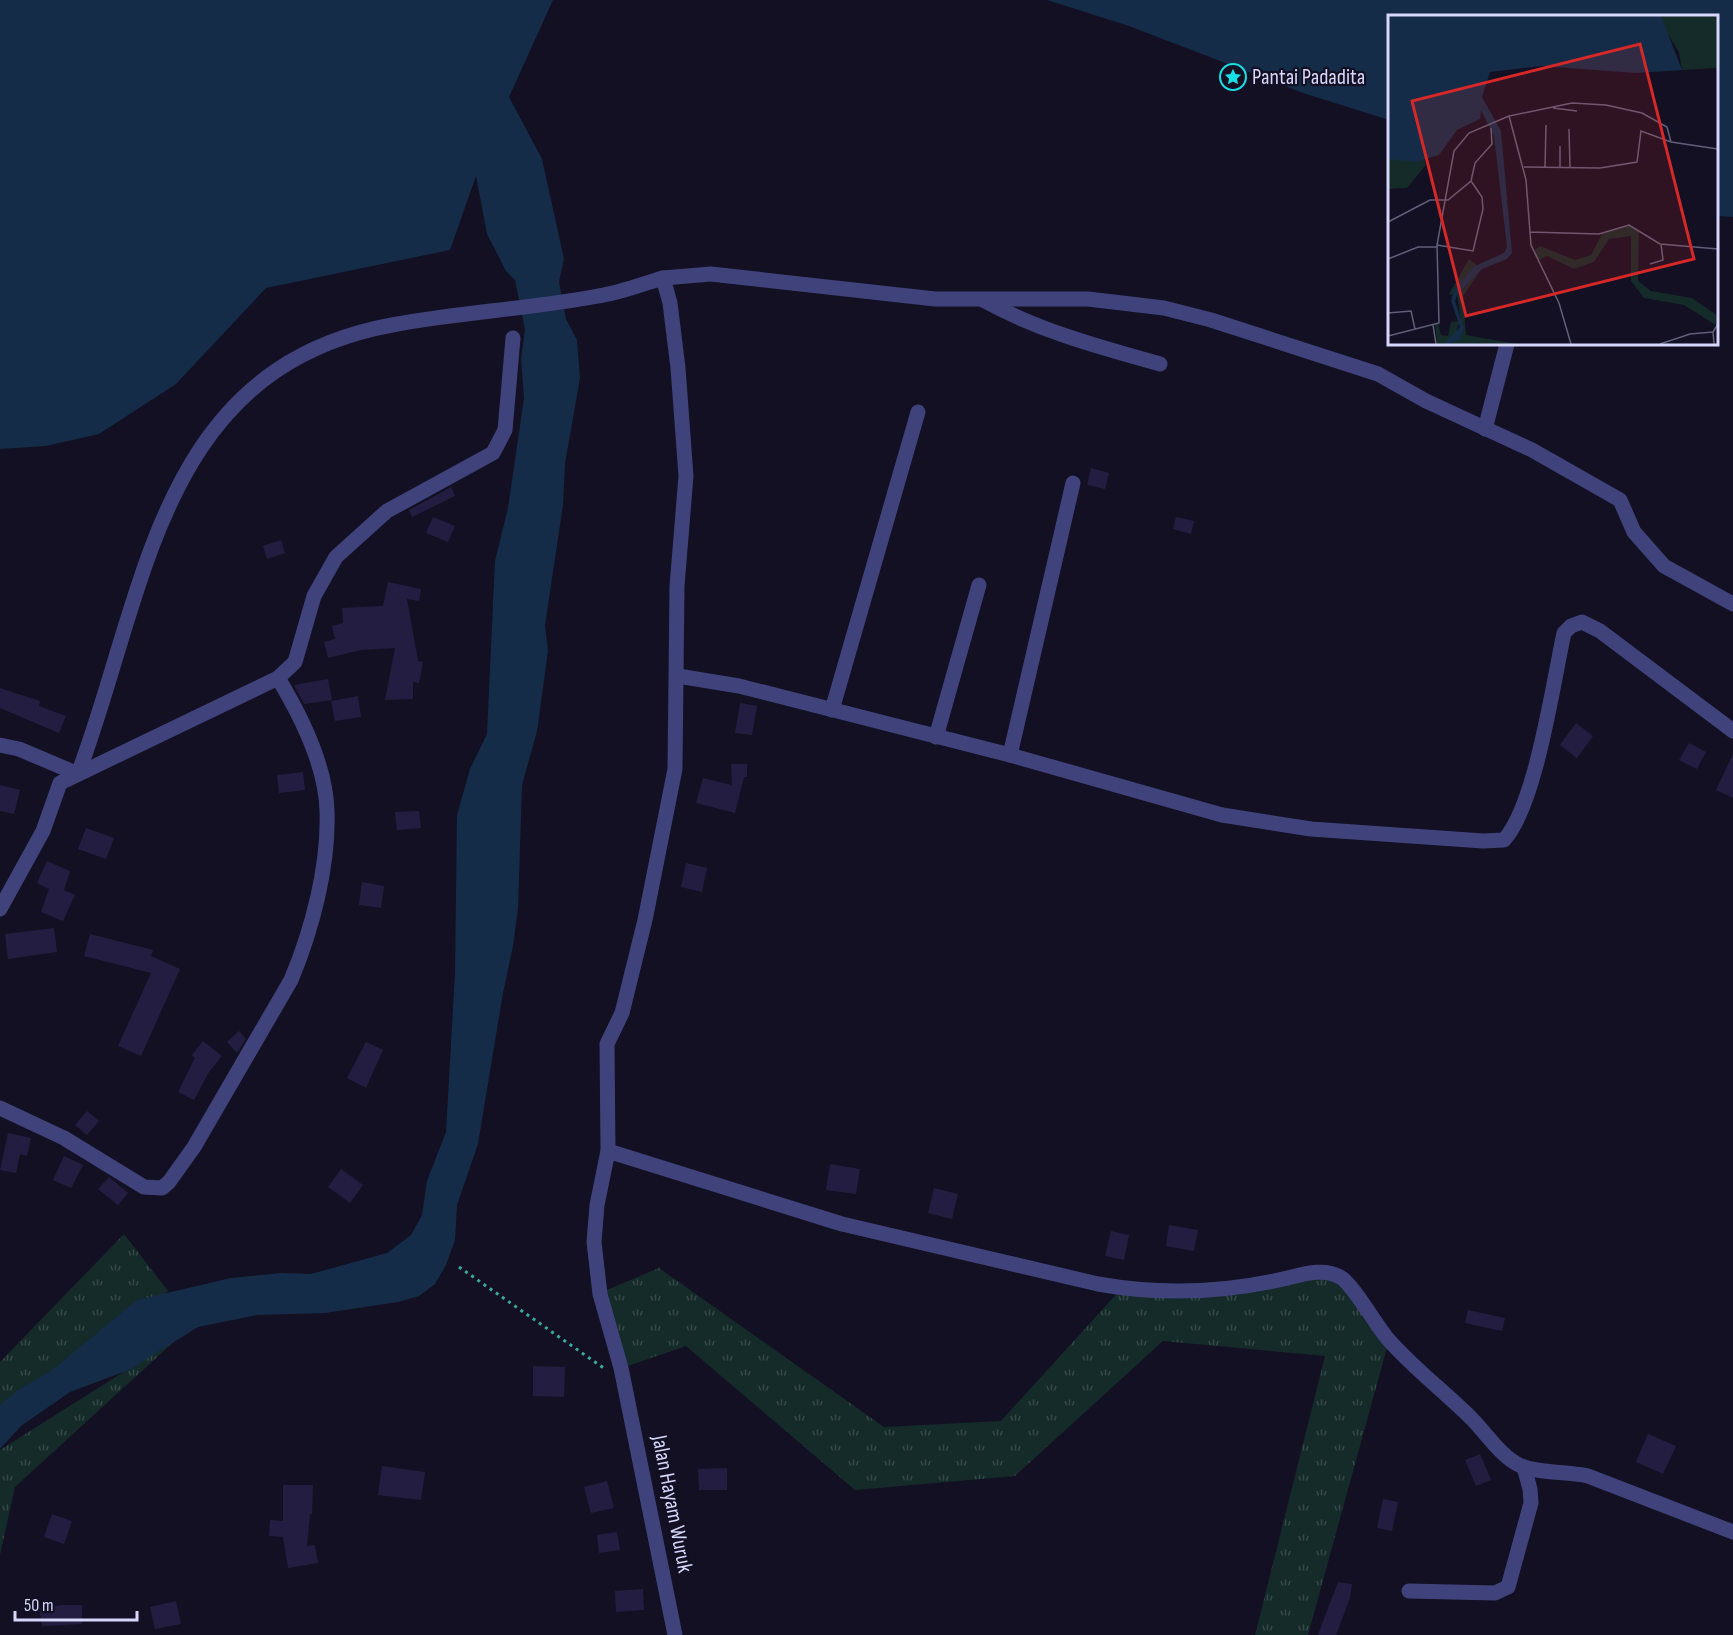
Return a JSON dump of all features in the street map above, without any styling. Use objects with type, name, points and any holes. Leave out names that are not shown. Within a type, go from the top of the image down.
[{"type":"street","points":[[78,774],[136,584],[164,514],[222,416],[257,384],[295,356],[351,335],[391,325],[599,296],[663,278],[711,274],[902,296],[1088,299],[1164,308],[1351,363],[1532,450],[1620,500],[1634,532],[1664,566],[1733,604]]},
{"type":"street","name":"Jalan Hayam Wuruk","points":[[663,278],[670,303],[678,368],[685,466],[677,586],[678,676],[675,769],[645,920],[622,1013],[607,1044],[608,1151],[594,1225],[600,1294],[622,1375],[675,1635]]},
{"type":"street","points":[[980,299],[1021,320],[1064,336],[1160,364]]},
{"type":"street","points":[[0,909],[43,831],[60,783],[278,678],[294,662],[314,596],[336,556],[387,511],[452,474],[475,465],[497,447],[505,430],[513,338]]},
{"type":"street","points":[[1485,429],[1507,345]]},
{"type":"street","points":[[832,710],[918,412]]},
{"type":"street","points":[[1010,755],[1073,483]]},
{"type":"street","points":[[936,737],[978,585]]},
{"type":"street","points":[[678,676],[739,686],[1010,755],[1233,817],[1311,829],[1483,841],[1504,840],[1518,817],[1544,732],[1564,633],[1571,626],[1582,622],[1600,631],[1733,731]]},
{"type":"street","points":[[0,1108],[64,1138],[144,1187],[162,1188],[194,1148],[291,980],[303,948],[321,874],[327,809],[322,785],[316,759],[298,713],[278,678]]},
{"type":"street","points":[[0,745],[19,748],[78,774]]},
{"type":"street","points":[[608,1151],[842,1224],[963,1255],[1110,1286],[1208,1291],[1256,1285],[1317,1272],[1342,1277],[1386,1337],[1510,1460],[1524,1467],[1588,1476],[1733,1532]]},
{"type":"street","points":[[1409,1591],[1495,1593],[1508,1587],[1531,1503],[1524,1467]]},
{"type":"path","points":[[459,1267],[622,1375]]},
{"type":"green space","points":[[124,1234],[168,1291],[0,1416],[0,1362]]},
{"type":"green space","points":[[659,1268],[884,1427],[1001,1421],[1122,1288],[1322,1275],[1333,1281],[1351,1297],[1388,1344],[1308,1635],[1255,1635],[1325,1356],[1163,1341],[1015,1476],[855,1490],[686,1346],[625,1367],[602,1292]]},
{"type":"green space","points":[[179,1337],[15,1487],[0,1555],[0,1450]]},
{"type":"water","points":[[0,0],[553,0],[509,97],[542,159],[564,259],[559,282],[566,319],[577,340],[580,378],[565,463],[563,505],[545,625],[548,651],[537,731],[522,785],[518,908],[513,946],[478,1144],[457,1205],[455,1240],[446,1265],[435,1284],[419,1296],[398,1302],[325,1313],[257,1315],[198,1327],[129,1370],[70,1392],[21,1426],[0,1449],[0,1405],[18,1390],[51,1371],[137,1300],[231,1278],[280,1273],[311,1274],[387,1253],[411,1235],[422,1215],[427,1181],[446,1132],[455,973],[457,815],[470,769],[487,734],[495,561],[508,508],[524,398],[521,359],[525,330],[515,280],[506,271],[487,234],[476,176],[450,250],[266,288],[176,384],[99,434],[46,446],[0,449]]},
{"type":"water","points":[[1047,0],[1733,0],[1733,217],[1718,216],[1718,15],[1388,15],[1388,120],[1303,93],[1129,26]]},
{"type":"building","points":[[1091,468],[1109,473],[1105,489],[1087,485]]},
{"type":"building","points":[[451,487],[455,496],[412,517],[409,510]]},
{"type":"building","points":[[433,517],[455,526],[448,542],[426,533]]},
{"type":"building","points":[[1176,517],[1194,521],[1191,534],[1173,529]]},
{"type":"building","points":[[281,540],[285,553],[267,559],[263,546]]},
{"type":"building","points":[[388,582],[421,589],[419,601],[407,599],[418,661],[423,662],[419,683],[413,682],[413,699],[385,700],[395,648],[361,650],[328,658],[324,642],[335,639],[332,626],[343,623],[342,608],[383,606]]},
{"type":"building","points":[[328,679],[332,700],[304,704],[294,685]]},
{"type":"building","points":[[0,688],[40,701],[39,706],[66,716],[59,733],[0,708]]},
{"type":"building","points":[[358,696],[361,717],[335,721],[331,701]]},
{"type":"building","points":[[740,703],[757,706],[752,735],[735,733]]},
{"type":"building","points":[[1576,723],[1593,736],[1577,758],[1560,745]]},
{"type":"building","points":[[1689,743],[1706,752],[1697,769],[1679,760]]},
{"type":"building","points":[[1733,754],[1733,798],[1716,790]]},
{"type":"building","points":[[731,764],[747,764],[747,777],[744,777],[735,813],[696,803],[703,778],[732,785]]},
{"type":"building","points":[[303,772],[305,790],[279,793],[277,775]]},
{"type":"building","points":[[0,785],[20,790],[14,814],[0,811]]},
{"type":"building","points":[[419,811],[421,828],[397,830],[395,812]]},
{"type":"building","points":[[86,828],[114,838],[106,859],[78,849]]},
{"type":"building","points":[[47,861],[70,871],[64,890],[75,895],[63,921],[41,912],[49,889],[37,883]]},
{"type":"building","points":[[686,863],[707,868],[702,892],[681,887]]},
{"type":"building","points":[[362,882],[384,886],[381,908],[359,905]]},
{"type":"building","points":[[54,928],[57,952],[8,959],[5,934]]},
{"type":"building","points":[[90,934],[153,950],[151,956],[180,969],[141,1056],[118,1046],[151,973],[84,956]]},
{"type":"building","points":[[239,1031],[246,1039],[237,1053],[227,1042]]},
{"type":"building","points":[[203,1041],[222,1056],[209,1072],[194,1100],[178,1092],[195,1058],[192,1055]]},
{"type":"building","points":[[366,1042],[383,1050],[366,1088],[347,1078]]},
{"type":"building","points":[[87,1111],[99,1121],[87,1135],[75,1125]]},
{"type":"building","points":[[8,1133],[31,1138],[27,1156],[20,1154],[16,1173],[0,1170]]},
{"type":"building","points":[[64,1156],[83,1165],[71,1188],[53,1180]]},
{"type":"building","points":[[830,1164],[860,1169],[856,1194],[826,1190]]},
{"type":"building","points":[[341,1169],[363,1185],[350,1203],[328,1187]]},
{"type":"building","points":[[109,1177],[128,1193],[118,1205],[98,1189]]},
{"type":"building","points":[[934,1188],[958,1194],[952,1219],[928,1213]]},
{"type":"building","points":[[1169,1225],[1198,1230],[1194,1251],[1166,1246]]},
{"type":"building","points":[[1111,1231],[1129,1235],[1124,1260],[1105,1256]]},
{"type":"building","points":[[1468,1310],[1505,1318],[1502,1331],[1465,1323]]},
{"type":"building","points":[[533,1366],[565,1367],[564,1397],[533,1396]]},
{"type":"building","points":[[1648,1434],[1676,1446],[1663,1474],[1636,1462]]},
{"type":"building","points":[[1480,1454],[1491,1480],[1476,1486],[1465,1460]]},
{"type":"building","points":[[382,1466],[425,1472],[421,1500],[378,1495]]},
{"type":"building","points":[[727,1468],[727,1490],[699,1490],[698,1469]]},
{"type":"building","points":[[607,1481],[614,1508],[591,1513],[584,1487]]},
{"type":"building","points":[[283,1485],[313,1485],[312,1514],[310,1514],[307,1546],[315,1545],[318,1563],[288,1568],[283,1537],[269,1536],[270,1520],[283,1521]]},
{"type":"building","points":[[1383,1499],[1398,1502],[1392,1531],[1377,1528]]},
{"type":"building","points":[[52,1514],[72,1521],[64,1544],[44,1537]]},
{"type":"building","points":[[617,1532],[620,1550],[599,1553],[597,1535]]},
{"type":"building","points":[[1338,1582],[1352,1584],[1350,1598],[1336,1635],[1318,1635]]},
{"type":"building","points":[[643,1589],[644,1610],[616,1612],[615,1591]]},
{"type":"building","points":[[176,1601],[181,1624],[155,1629],[150,1607]]},
{"type":"building","points":[[82,1605],[82,1624],[42,1626],[39,1608]]},
{"type":"place","name":"Pantai Padadita","points":[[1233,77]]}]
